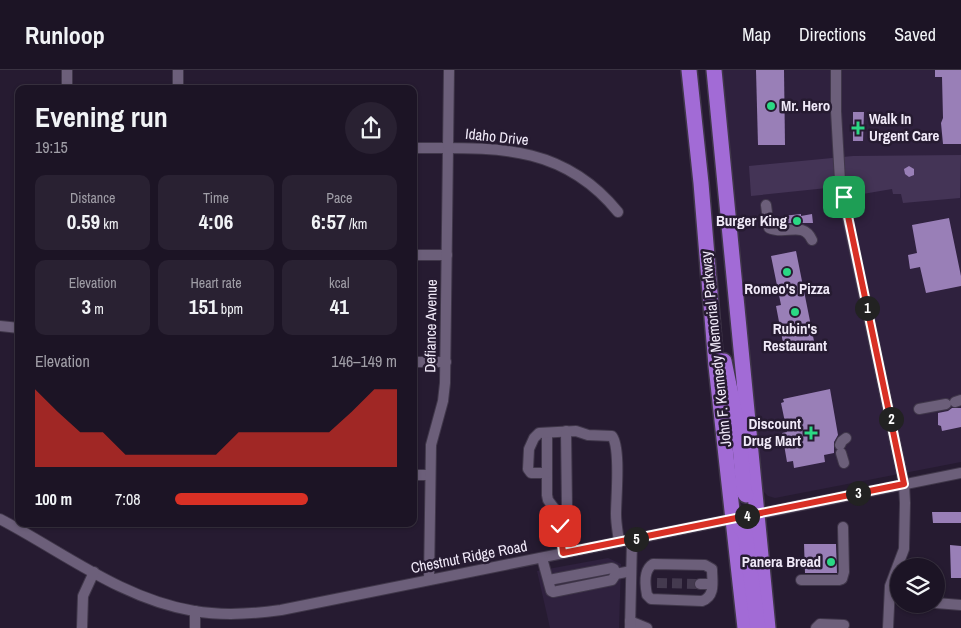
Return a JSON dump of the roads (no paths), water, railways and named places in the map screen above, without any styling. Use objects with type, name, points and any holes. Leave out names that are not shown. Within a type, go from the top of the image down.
[{"type":"highway","name":"John F. Kennedy Memorial Parkway","points":[[689,70],[716,366],[745,628]]},
{"type":"highway","name":"John F. Kennedy Memorial Parkway","points":[[714,70],[768,628]]},
{"type":"highway","points":[[708,270],[736,414],[744,492],[757,514]]},
{"type":"highway","points":[[734,519],[745,533],[758,628]]},
{"type":"street","points":[[66,70],[67,85]]},
{"type":"street","points":[[178,70],[178,85]]},
{"type":"street","name":"Defiance Avenue","points":[[429,580],[431,445],[443,401],[446,362],[449,70]]},
{"type":"street","points":[[836,70],[836,120],[840,181],[904,484],[904,550],[890,586],[888,628]]},
{"type":"street","name":"Idaho Drive","points":[[417,148],[502,149],[531,155],[573,172],[608,200],[618,212]]},
{"type":"street","points":[[766,204],[769,228],[775,230],[804,230],[809,233],[812,240]]},
{"type":"street","points":[[417,255],[447,255]]},
{"type":"street","points":[[0,326],[15,328]]},
{"type":"street","points":[[417,362],[446,362]]},
{"type":"street","points":[[919,409],[954,402]]},
{"type":"street","points":[[560,516],[566,509],[566,431]]},
{"type":"street","points":[[547,473],[530,473],[528,469],[529,449],[534,438],[539,433],[576,431],[588,435],[608,434],[614,438],[617,456],[616,516],[619,542]]},
{"type":"street","points":[[547,433],[548,500],[560,516],[563,553]]},
{"type":"street","name":"Chestnut Ridge Road","points":[[0,519],[94,572],[149,599],[195,611],[217,614],[260,613],[632,540],[961,472]]},
{"type":"street","points":[[417,475],[430,475]]},
{"type":"street","points":[[801,580],[842,579],[844,572],[843,527]]},
{"type":"street","points":[[632,540],[630,625],[647,628]]},
{"type":"street","points":[[542,558],[549,580],[612,568],[616,574],[631,571]]},
{"type":"street","points":[[653,564],[705,565],[712,569],[712,594],[709,599],[702,601],[651,599],[647,595],[646,585],[646,572],[648,567],[653,564]]},
{"type":"street","points":[[82,628],[84,596],[94,572]]},
{"type":"street","points":[[631,587],[657,584]]},
{"type":"street","points":[[700,584],[712,584]]},
{"type":"street","points":[[945,604],[961,605]]},
{"type":"street","points":[[195,611],[195,628]]},
{"type":"street","points":[[816,628],[820,624],[844,624]]},
{"type":"tunnel","points":[[657,583],[700,584]]},
{"type":"place","name":"Mr. Hero","points":[[771,106]]},
{"type":"place","name":"Walk In Urgent Care","points":[[858,128]]},
{"type":"place","name":"Burger King","points":[[797,221]]},
{"type":"place","name":"Romeo's Pizza","points":[[787,272]]},
{"type":"place","name":"Rubin's Restaurant","points":[[795,312]]},
{"type":"place","name":"Discount Drug Mart","points":[[811,433]]},
{"type":"place","name":"Panera Bread","points":[[831,562]]}]
